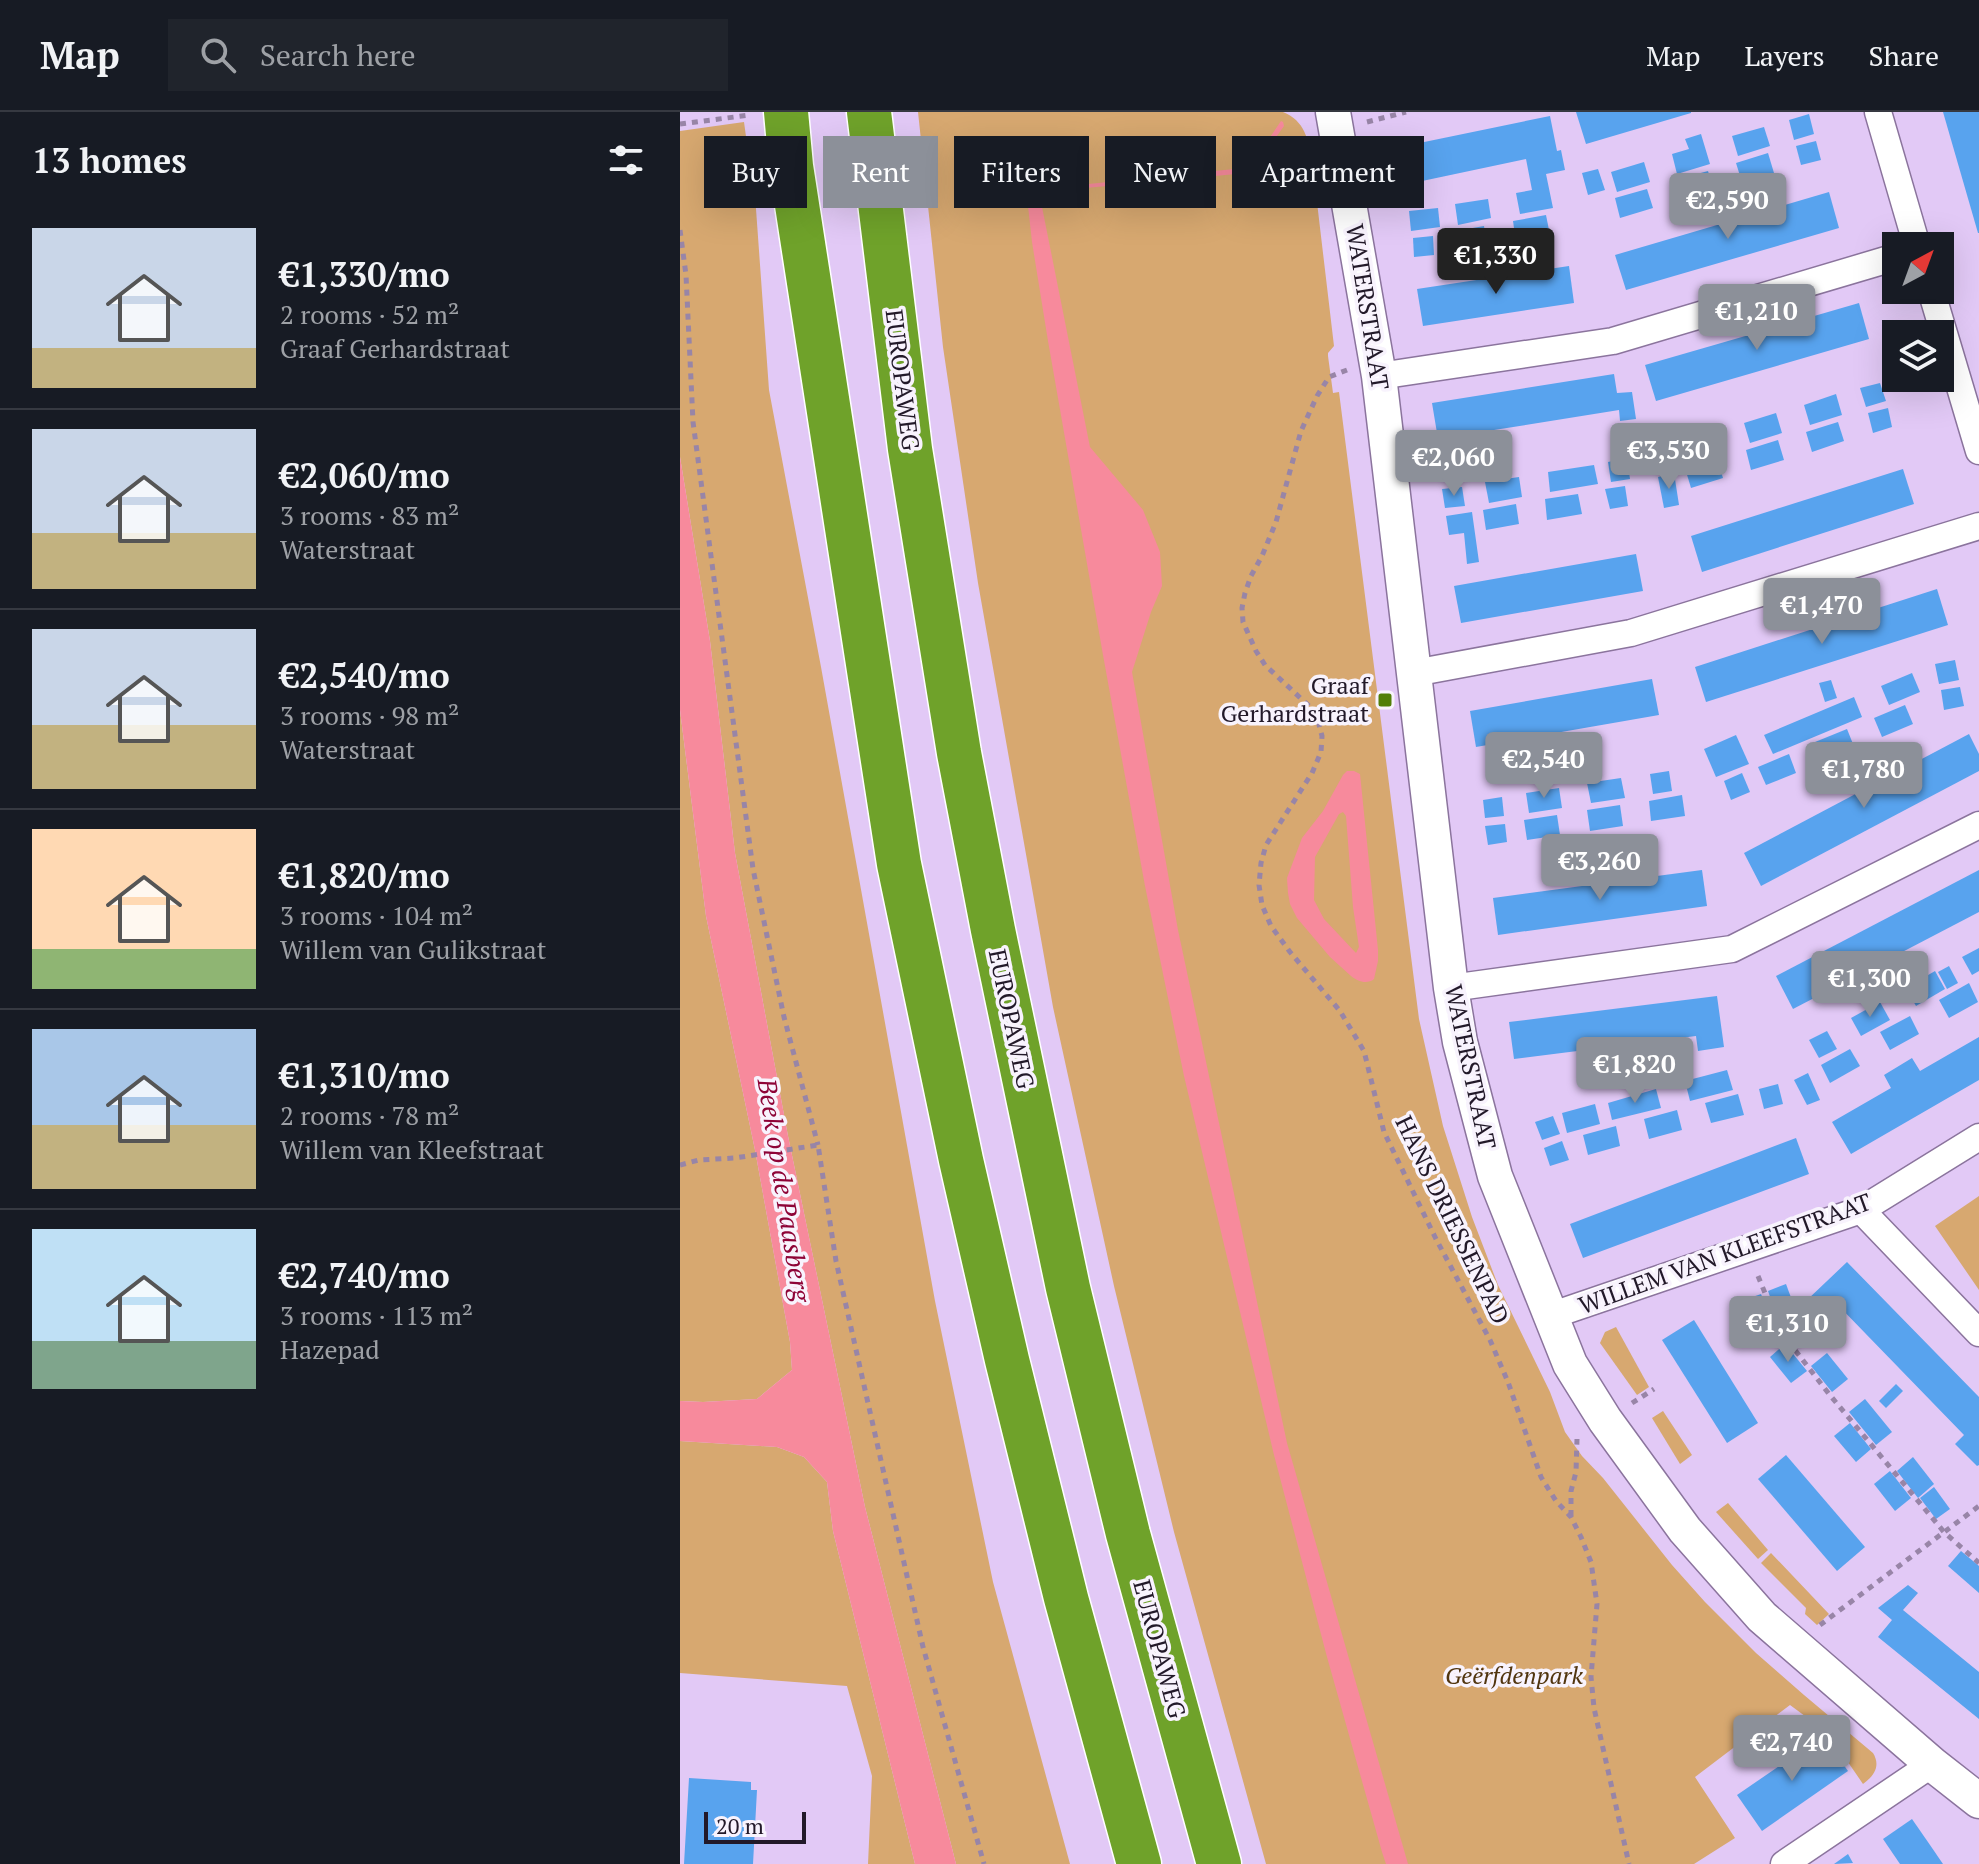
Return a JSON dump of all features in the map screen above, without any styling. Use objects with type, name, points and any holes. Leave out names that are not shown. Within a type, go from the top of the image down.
[{"type":"highway","name":"EUROPAWEG","points":[[869,112],[910,449],[959,753],[999,961],[1068,1288],[1132,1550],[1219,1864]]},
{"type":"highway","points":[[773,113],[791,166],[902,879],[1007,1360],[1070,1613],[1139,1864]]},
{"type":"street","name":"WATERSTRAAT","points":[[1333,112],[1379,376],[1451,988],[1460,1042],[1495,1176],[1570,1364],[1685,1530],[1762,1617],[1979,1801]]},
{"type":"street","points":[[1878,112],[1913,232]]},
{"type":"street","points":[[1379,376],[1613,341],[1882,261]]},
{"type":"street","points":[[1935,304],[1979,451]]},
{"type":"street","points":[[1414,673],[1631,633],[1979,526]]},
{"type":"street","points":[[1451,988],[1732,949],[1979,825]]},
{"type":"street","name":"WILLEM VAN KLEEFSTRAAT","points":[[1550,1316],[1861,1210],[1979,1137]]},
{"type":"street","points":[[1861,1210],[1979,1333]]},
{"type":"street","points":[[1784,1864],[1932,1764]]},
{"type":"path","points":[[1367,123],[1406,112]]},
{"type":"path","points":[[680,124],[773,113]]},
{"type":"path","points":[[680,230],[686,275],[693,422],[753,869],[784,1017],[818,1145],[836,1261],[923,1647],[984,1864]]},
{"type":"path","name":"HANS DRIESSENPAD","points":[[1379,376],[1345,369],[1329,377],[1317,396],[1301,431],[1276,522],[1245,593],[1243,622],[1256,651],[1265,665],[1309,706],[1322,736],[1321,752],[1312,773],[1266,845],[1259,885],[1262,905],[1271,926],[1340,1011],[1364,1051],[1384,1132],[1490,1340],[1541,1477],[1571,1517],[1591,1562],[1596,1623],[1591,1677],[1594,1708],[1629,1864]]},
{"type":"path","points":[[680,1165],[818,1145]]},
{"type":"path","points":[[1747,1249],[1781,1332],[1944,1532],[1979,1563]]},
{"type":"path","points":[[1571,1517],[1577,1438]]},
{"type":"path","points":[[1794,1645],[1979,1506]]},
{"type":"green space","name":"Geërfdenpark","points":[[918,112],[1283,112],[1301,126],[1306,136],[1232,136],[1232,208],[1318,208],[1334,346],[1328,356],[1333,393],[1339,392],[1419,1019],[1443,1126],[1472,1217],[1498,1285],[1550,1392],[1565,1432],[1705,1602],[1756,1653],[1873,1753],[1875,1770],[1863,1784],[1828,1733],[1790,1705],[1695,1777],[1735,1838],[1694,1864],[1266,1864],[1174,1532],[1114,1286],[1053,1007],[978,583],[943,347],[928,208],[938,208],[938,136],[921,136]]},
{"type":"green space","points":[[744,122],[746,136],[704,136],[704,208],[756,208],[769,390],[935,1301],[993,1582],[1070,1864],[956,1864],[865,1507],[788,1136],[735,853],[710,641],[680,457],[680,131]]},
{"type":"green space","points":[[680,710],[706,916],[755,1150],[790,1342],[792,1370],[757,1399],[680,1401]]},
{"type":"green space","points":[[1979,1196],[1979,1290],[1935,1226]]},
{"type":"green space","points":[[1616,1327],[1649,1387],[1637,1395],[1600,1343],[1605,1332]]},
{"type":"green space","points":[[1663,1411],[1692,1455],[1680,1464],[1652,1418]]},
{"type":"green space","points":[[680,1441],[777,1447],[804,1457],[827,1482],[833,1531],[915,1864],[868,1864],[872,1776],[847,1686],[680,1673]]},
{"type":"green space","points":[[1728,1503],[1768,1550],[1758,1559],[1716,1512]]},
{"type":"green space","points":[[1771,1553],[1829,1614],[1817,1625],[1805,1614],[1806,1608],[1761,1563]]},
{"type":"water","points":[[1283,122],[1284,126],[1277,136],[1271,136]]},
{"type":"water","points":[[1232,169],[1232,174],[1216,176],[1216,171]]},
{"type":"water","points":[[1105,182],[1105,186],[1089,188],[1089,184]]},
{"type":"water","points":[[1028,208],[1042,208],[1090,447],[1143,510],[1160,552],[1162,586],[1132,672],[1178,930],[1287,1443],[1408,1864],[1386,1864],[1382,1852],[1274,1455],[1184,1076],[1145,886]]},
{"type":"water","name":"Beek op de Paasberg","points":[[680,457],[710,641],[735,853],[788,1136],[865,1507],[956,1864],[915,1864],[833,1531],[827,1482],[804,1457],[777,1447],[680,1441],[680,1401],[757,1399],[792,1370],[790,1342],[755,1150],[706,916],[680,710]]},
{"type":"water","points":[[1347,771],[1360,774],[1378,950],[1374,979],[1368,982],[1353,978],[1330,957],[1297,918],[1288,893],[1287,878],[1302,838],[1323,811]],"holes":[[[1343,812],[1346,816],[1359,947],[1356,953],[1324,919],[1314,900],[1315,857],[1339,814]]]},
{"type":"building","points":[[1576,112],[1691,112],[1691,113],[1586,144]]},
{"type":"building","points":[[1943,112],[1979,112],[1979,233],[1978,233]]},
{"type":"building","points":[[1809,114],[1814,134],[1794,140],[1789,120]]},
{"type":"building","points":[[1550,116],[1557,151],[1561,150],[1565,170],[1546,174],[1553,208],[1520,214],[1516,193],[1532,190],[1526,159],[1424,181],[1424,142]]},
{"type":"building","points":[[1764,127],[1770,146],[1738,156],[1732,136]]},
{"type":"building","points":[[1701,134],[1710,164],[1677,174],[1672,154],[1689,149],[1685,139]]},
{"type":"building","points":[[1816,141],[1821,160],[1801,165],[1796,146]]},
{"type":"building","points":[[1768,153],[1774,173],[1742,182],[1736,163]]},
{"type":"building","points":[[1644,162],[1650,182],[1617,192],[1611,172]]},
{"type":"building","points":[[1598,169],[1605,190],[1588,195],[1582,173]]},
{"type":"building","points":[[1708,171],[1714,191],[1681,200],[1675,180]]},
{"type":"building","points":[[1647,189],[1653,208],[1620,218],[1615,198]]},
{"type":"building","points":[[1829,192],[1839,228],[1626,290],[1615,255]]},
{"type":"building","points":[[1488,199],[1491,218],[1458,225],[1455,204]]},
{"type":"building","points":[[1438,208],[1440,227],[1411,231],[1409,211]]},
{"type":"building","points":[[1546,215],[1550,235],[1516,242],[1513,221]]},
{"type":"building","points":[[1484,226],[1487,247],[1453,252],[1450,232]]},
{"type":"building","points":[[1433,236],[1434,255],[1414,257],[1413,238]]},
{"type":"building","points":[[1569,266],[1574,303],[1423,326],[1417,289]]},
{"type":"building","points":[[1859,303],[1869,339],[1656,401],[1645,365]]},
{"type":"building","points":[[1614,374],[1617,393],[1632,392],[1636,419],[1620,421],[1619,410],[1494,430],[1496,443],[1465,448],[1463,435],[1438,439],[1432,403]]},
{"type":"building","points":[[1880,383],[1886,401],[1866,407],[1860,388]]},
{"type":"building","points":[[1836,394],[1842,415],[1810,425],[1804,405]]},
{"type":"building","points":[[1888,408],[1892,427],[1873,433],[1868,413]]},
{"type":"building","points":[[1776,413],[1782,433],[1750,443],[1744,423]]},
{"type":"building","points":[[1838,422],[1844,441],[1812,452],[1806,432]]},
{"type":"building","points":[[1716,431],[1722,451],[1690,461],[1683,441]]},
{"type":"building","points":[[1778,440],[1784,460],[1751,470],[1746,450]]},
{"type":"building","points":[[1627,458],[1630,479],[1611,482],[1608,462]]},
{"type":"building","points":[[1717,459],[1723,478],[1691,488],[1685,468]]},
{"type":"building","points":[[1594,465],[1598,484],[1550,492],[1548,472]]},
{"type":"building","points":[[1903,469],[1914,504],[1702,572],[1691,536]]},
{"type":"building","points":[[1674,473],[1679,505],[1664,508],[1658,477]]},
{"type":"building","points":[[1519,477],[1522,497],[1489,503],[1485,482]]},
{"type":"building","points":[[1625,486],[1628,506],[1610,509],[1605,489]]},
{"type":"building","points":[[1462,487],[1465,506],[1445,508],[1442,489]]},
{"type":"building","points":[[1578,494],[1582,514],[1547,520],[1545,499]]},
{"type":"building","points":[[1516,504],[1519,524],[1486,530],[1483,510]]},
{"type":"building","points":[[1472,512],[1479,562],[1467,564],[1464,533],[1449,535],[1446,516]]},
{"type":"building","points":[[1636,554],[1643,591],[1461,623],[1454,586]]},
{"type":"building","points":[[1937,589],[1948,625],[1706,702],[1695,667]]},
{"type":"building","points":[[1955,660],[1959,680],[1939,684],[1935,664]]},
{"type":"building","points":[[1912,673],[1920,692],[1889,705],[1881,686]]},
{"type":"building","points":[[1652,679],[1659,715],[1476,747],[1470,711]]},
{"type":"building","points":[[1831,680],[1837,698],[1825,702],[1819,683]]},
{"type":"building","points":[[1960,687],[1964,706],[1944,710],[1941,690]]},
{"type":"building","points":[[1854,697],[1862,717],[1773,754],[1764,735]]},
{"type":"building","points":[[1905,705],[1913,724],[1882,737],[1874,718]]},
{"type":"building","points":[[1847,729],[1855,749],[1824,761],[1815,742]]},
{"type":"building","points":[[1969,734],[1979,754],[1979,771],[1761,886],[1744,853]]},
{"type":"building","points":[[1736,735],[1749,764],[1716,777],[1704,749]]},
{"type":"building","points":[[1789,754],[1796,773],[1766,785],[1758,767]]},
{"type":"building","points":[[1669,771],[1672,791],[1653,794],[1650,774]]},
{"type":"building","points":[[1742,773],[1750,792],[1731,800],[1724,781]]},
{"type":"building","points":[[1621,778],[1625,798],[1591,803],[1587,783]]},
{"type":"building","points":[[1559,788],[1562,808],[1529,813],[1526,793]]},
{"type":"building","points":[[1682,795],[1685,816],[1651,821],[1649,801]]},
{"type":"building","points":[[1502,797],[1504,816],[1485,818],[1483,800]]},
{"type":"building","points":[[1620,805],[1623,826],[1590,831],[1587,810]]},
{"type":"building","points":[[1557,815],[1560,835],[1527,840],[1524,820]]},
{"type":"building","points":[[1505,824],[1507,842],[1488,845],[1485,826]]},
{"type":"building","points":[[1702,870],[1707,906],[1498,935],[1493,898]]},
{"type":"building","points":[[1979,870],[1979,912],[1793,1009],[1776,976]]},
{"type":"building","points":[[1979,948],[1979,971],[1972,975],[1962,957]]},
{"type":"building","points":[[1949,966],[1958,983],[1947,989],[1938,972]]},
{"type":"building","points":[[1935,971],[1945,989],[1916,1006],[1906,988]]},
{"type":"building","points":[[1969,983],[1978,1002],[1949,1018],[1939,1000]]},
{"type":"building","points":[[1717,996],[1724,1047],[1698,1051],[1696,1036],[1514,1059],[1509,1022]]},
{"type":"building","points":[[1880,1002],[1890,1020],[1861,1036],[1851,1018]]},
{"type":"building","points":[[1910,1016],[1919,1034],[1890,1050],[1880,1032]]},
{"type":"building","points":[[1827,1031],[1837,1049],[1819,1058],[1809,1040]]},
{"type":"building","points":[[1979,1037],[1979,1080],[1851,1154],[1832,1122],[1891,1088],[1884,1075],[1912,1058],[1920,1071]]},
{"type":"building","points":[[1850,1049],[1860,1066],[1830,1083],[1821,1065]]},
{"type":"building","points":[[1727,1070],[1733,1090],[1690,1101],[1685,1081]]},
{"type":"building","points":[[1808,1073],[1820,1100],[1807,1105],[1794,1080]]},
{"type":"building","points":[[1778,1084],[1783,1104],[1764,1109],[1759,1089]]},
{"type":"building","points":[[1656,1089],[1661,1108],[1612,1120],[1608,1103]]},
{"type":"building","points":[[1738,1094],[1744,1115],[1711,1123],[1705,1103]]},
{"type":"building","points":[[1595,1104],[1600,1124],[1567,1133],[1562,1113]]},
{"type":"building","points":[[1677,1110],[1682,1130],[1649,1139],[1644,1119]]},
{"type":"building","points":[[1553,1116],[1560,1134],[1542,1140],[1535,1122]]},
{"type":"building","points":[[1616,1126],[1620,1146],[1588,1155],[1583,1135]]},
{"type":"building","points":[[1796,1138],[1809,1174],[1583,1258],[1570,1224]]},
{"type":"building","points":[[1562,1141],[1569,1160],[1550,1166],[1544,1148]]},
{"type":"building","points":[[1847,1262],[1979,1397],[1979,1465],[1955,1444],[1964,1435],[1833,1300],[1798,1333],[1786,1320]]},
{"type":"building","points":[[1786,1284],[1793,1303],[1775,1311],[1768,1291]]},
{"type":"building","points":[[1761,1294],[1772,1321],[1757,1327],[1754,1319],[1737,1325],[1730,1305]]},
{"type":"building","points":[[1694,1320],[1758,1423],[1727,1443],[1662,1340]]},
{"type":"building","points":[[1785,1344],[1807,1371],[1791,1383],[1770,1357]]},
{"type":"building","points":[[1827,1353],[1848,1379],[1832,1392],[1811,1366]]},
{"type":"building","points":[[1896,1384],[1903,1391],[1886,1408],[1879,1401]]},
{"type":"building","points":[[1865,1399],[1892,1432],[1876,1445],[1849,1412]]},
{"type":"building","points":[[1850,1423],[1871,1449],[1856,1462],[1834,1436]]},
{"type":"building","points":[[1786,1455],[1865,1547],[1837,1571],[1758,1479]]},
{"type":"building","points":[[1913,1457],[1934,1484],[1918,1498],[1897,1471]]},
{"type":"building","points":[[1890,1471],[1911,1498],[1895,1511],[1874,1484]]},
{"type":"building","points":[[1934,1487],[1950,1509],[1936,1519],[1920,1498]]},
{"type":"building","points":[[1961,1551],[1979,1566],[1979,1593],[1948,1566]]},
{"type":"building","points":[[1908,1585],[1918,1593],[1903,1610],[1979,1672],[1979,1719],[1878,1637],[1892,1620],[1878,1608]]},
{"type":"building","points":[[1823,1736],[1848,1771],[1762,1831],[1737,1795]]},
{"type":"building","points":[[689,1778],[751,1782],[751,1790],[757,1790],[753,1864],[684,1864]]},
{"type":"building","points":[[1912,1819],[1943,1864],[1900,1864],[1883,1839]]},
{"type":"building","points":[[1848,1854],[1853,1863],[1834,1864]]},
{"type":"place","name":"Graaf Gerhardstraat","points":[[1385,700]]}]
